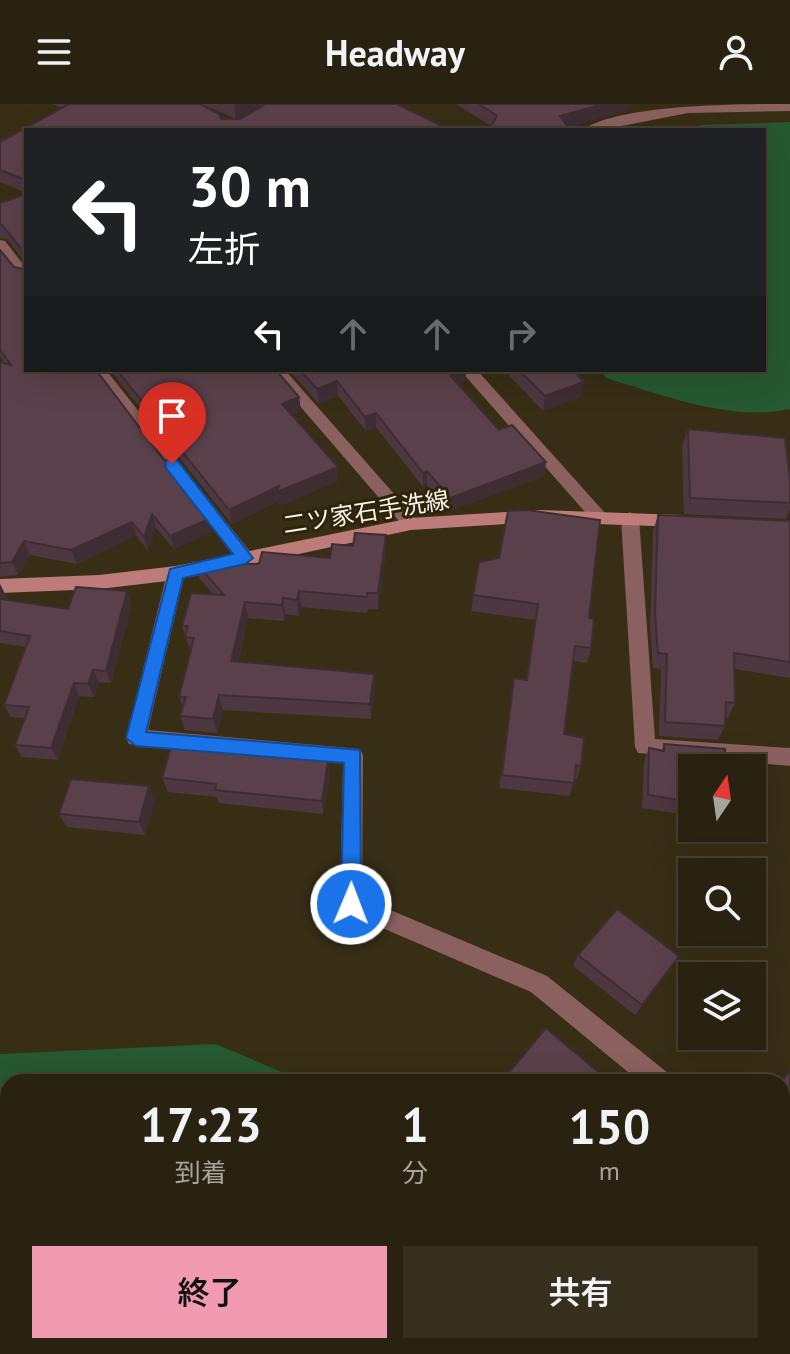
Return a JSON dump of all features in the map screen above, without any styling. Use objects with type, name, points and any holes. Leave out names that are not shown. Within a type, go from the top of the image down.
[{"type":"street","points":[[594,128],[625,118],[706,107],[790,107]]},
{"type":"street","points":[[0,244],[24,274]]},
{"type":"street","points":[[100,372],[245,558]]},
{"type":"street","points":[[279,372],[411,524]]},
{"type":"street","points":[[470,372],[599,517]]},
{"type":"street","name":"二ツ家石手洗線","points":[[0,586],[99,582],[176,573],[411,524],[539,516],[708,523]]},
{"type":"street","points":[[630,518],[645,747],[790,757]]},
{"type":"street","points":[[176,573],[136,738],[353,755],[351,904],[539,984],[649,1074]]},
{"type":"green space","points":[[790,122],[790,409],[744,412],[697,405],[606,378],[602,372],[766,372],[766,128],[685,128]]},
{"type":"green space","points":[[216,1044],[286,1074],[0,1074],[0,1054]]},
{"type":"building","points":[[69,104],[200,104],[219,114],[221,119],[240,119],[266,104],[397,104],[446,128],[25,128]]},
{"type":"building","points":[[479,104],[603,104],[560,116],[569,128],[490,128],[497,116]]},
{"type":"building","points":[[24,129],[24,179],[0,170],[0,142]]},
{"type":"building","points":[[24,195],[24,252],[0,224],[0,203]]},
{"type":"building","points":[[0,250],[14,267],[23,269],[24,252],[24,372],[98,372],[209,519],[170,536],[152,514],[144,537],[132,522],[71,550],[24,541],[12,562],[0,563],[0,362],[11,365],[0,350]]},
{"type":"building","points":[[119,372],[278,372],[299,397],[282,404],[338,467],[277,492],[279,486],[229,510]]},
{"type":"building","points":[[302,372],[451,372],[448,373],[499,430],[512,425],[546,462],[450,498],[427,471],[423,473],[376,413],[365,417],[337,381],[317,389]]},
{"type":"building","points":[[521,372],[575,372],[584,382],[545,396]]},
{"type":"building","points":[[688,429],[785,438],[790,503],[690,498]]},
{"type":"building","points":[[527,510],[600,520],[589,618],[594,619],[591,648],[575,646],[564,734],[584,738],[581,766],[576,765],[574,783],[502,775],[514,678],[527,680],[538,604],[473,595],[479,562],[499,558],[508,511]]},
{"type":"building","points":[[658,515],[790,521],[790,662],[734,653],[735,703],[726,702],[725,726],[665,722],[667,654],[658,653],[655,614]]},
{"type":"building","points":[[355,533],[386,535],[378,593],[367,593],[367,597],[299,591],[297,600],[283,598],[282,605],[245,602],[231,661],[374,674],[370,704],[219,695],[213,719],[180,716],[186,697],[179,697],[194,638],[185,637],[188,626],[182,626],[191,593],[224,595],[195,562],[259,564],[262,552],[330,558],[332,544],[353,546]]},
{"type":"building","points":[[76,587],[127,591],[106,671],[93,670],[88,684],[74,683],[51,748],[15,745],[29,707],[4,705],[30,636],[0,631],[0,599],[68,609]]},
{"type":"building","points":[[174,737],[208,740],[206,748],[328,761],[322,801],[215,790],[216,784],[162,778]]},
{"type":"building","points":[[664,744],[725,749],[725,754],[678,754],[678,800],[648,795],[649,748],[664,751]]},
{"type":"building","points":[[71,779],[149,786],[139,822],[59,814]]},
{"type":"building","points":[[617,909],[679,956],[642,1005],[578,955]]},
{"type":"building","points":[[546,1028],[601,1074],[508,1074]]},
{"type":"route","points":[[172,464],[245,558],[176,573],[136,738],[353,755],[351,904]]}]
